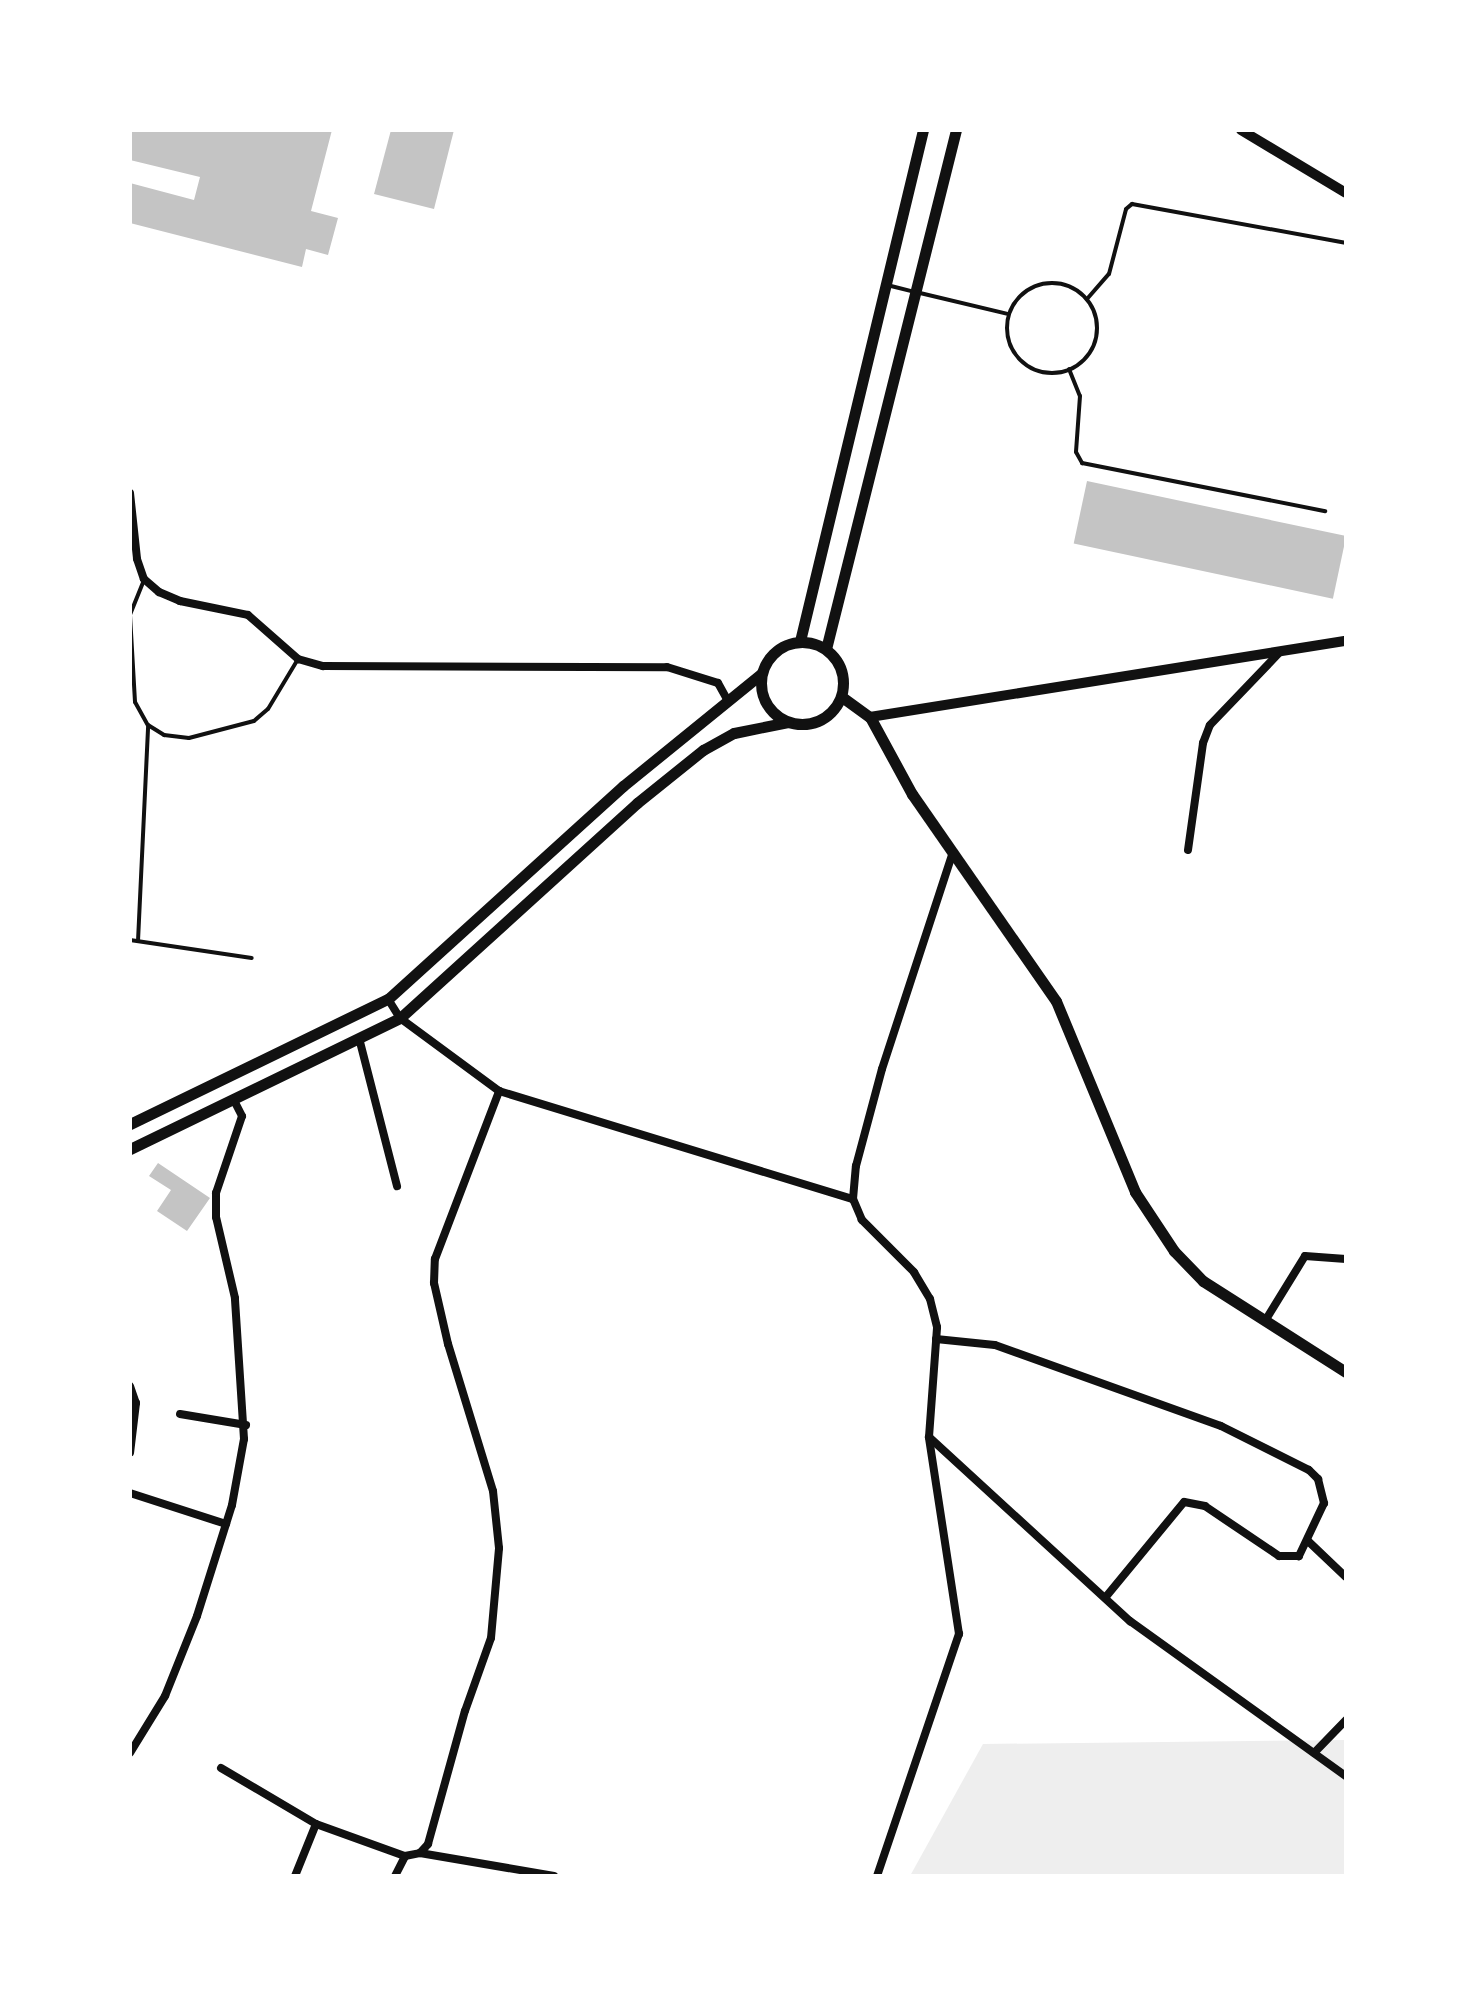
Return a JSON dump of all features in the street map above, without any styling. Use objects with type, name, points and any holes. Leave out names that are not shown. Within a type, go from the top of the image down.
[{"type":"main road","points":[[800,642],[924,130]]},
{"type":"main road","points":[[826,649],[956,130]]},
{"type":"main road","points":[[130,1124],[388,999],[622,786],[761,674],[775,651],[800,642],[826,649],[842,670],[842,698],[820,721],[788,722],[734,733],[703,750],[637,803],[400,1018],[130,1148]]},
{"type":"main road","points":[[761,674],[764,701],[788,722]]},
{"type":"main road","points":[[842,698],[870,717],[952,855],[1056,1001],[1135,1192],[1164,1236],[1204,1281],[1346,1372]]},
{"type":"street","points":[[1242,130],[1346,193]]},
{"type":"street","points":[[130,494],[137,559],[144,580],[180,601],[248,615],[298,659],[323,666],[667,667],[718,684],[729,702]]},
{"type":"street","points":[[870,717],[1346,641]]},
{"type":"street","points":[[1188,850],[1210,725],[1280,652]]},
{"type":"street","points":[[877,1876],[959,1634],[929,1436],[936,1339],[930,1299],[914,1272],[862,1220],[852,1200],[856,1166],[882,1070],[952,855]]},
{"type":"street","points":[[388,999],[400,1018],[498,1091],[852,1200]]},
{"type":"street","points":[[359,1038],[398,1186]]},
{"type":"street","points":[[420,1853],[428,1844],[495,1613],[499,1548],[494,1491],[434,1284],[442,1238],[498,1091]]},
{"type":"street","points":[[130,1752],[133,1740],[178,1664],[226,1524],[246,1425],[234,1298],[216,1217],[216,1192],[242,1116],[234,1100]]},
{"type":"street","points":[[1265,1322],[1305,1256],[1346,1259]]},
{"type":"street","points":[[936,1339],[977,1340],[1010,1350],[1221,1426],[1309,1470],[1318,1480],[1324,1503],[1299,1556],[1279,1556],[1205,1506],[1184,1502],[1105,1598]]},
{"type":"street","points":[[130,1386],[136,1396],[130,1453]]},
{"type":"street","points":[[180,1414],[246,1425]]},
{"type":"street","points":[[929,1436],[1105,1598],[1346,1776]]},
{"type":"street","points":[[130,1493],[226,1524]]},
{"type":"street","points":[[1308,1540],[1346,1577]]},
{"type":"street","points":[[1314,1753],[1346,1720]]},
{"type":"street","points":[[221,1768],[316,1824],[405,1856],[420,1853],[554,1876]]},
{"type":"street","points":[[295,1876],[316,1824]]},
{"type":"street","points":[[395,1876],[405,1856]]},
{"type":"lane","points":[[1087,299],[1110,274],[1126,209],[1132,204],[1346,243]]},
{"type":"lane","points":[[886,284],[1009,314]]},
{"type":"lane","points":[[1064,284],[1087,299],[1098,328],[1095,343],[1087,356],[1069,369],[1045,372],[1018,358],[1007,330],[1009,314],[1025,292],[1037,286],[1064,284]]},
{"type":"lane","points":[[1069,369],[1080,396],[1076,452],[1082,463],[1324,511]]},
{"type":"lane","points":[[138,942],[148,726],[135,702],[130,615],[144,580]]},
{"type":"lane","points":[[148,726],[164,735],[188,738],[254,721],[268,709],[298,659]]},
{"type":"lane","points":[[130,940],[252,958]]},
{"type":"shaded area","points":[[1346,1740],[1346,1876],[910,1876],[983,1744]]},
{"type":"building","points":[[130,130],[332,130],[311,211],[338,218],[328,255],[306,249],[302,267],[130,223],[130,183],[194,200],[200,177],[130,160]]},
{"type":"building","points":[[391,130],[454,130],[434,209],[374,194]]},
{"type":"building","points":[[1087,481],[1346,536],[1333,599],[1074,544]]},
{"type":"building","points":[[158,1163],[210,1198],[187,1231],[157,1211],[171,1190],[149,1176]]}]
